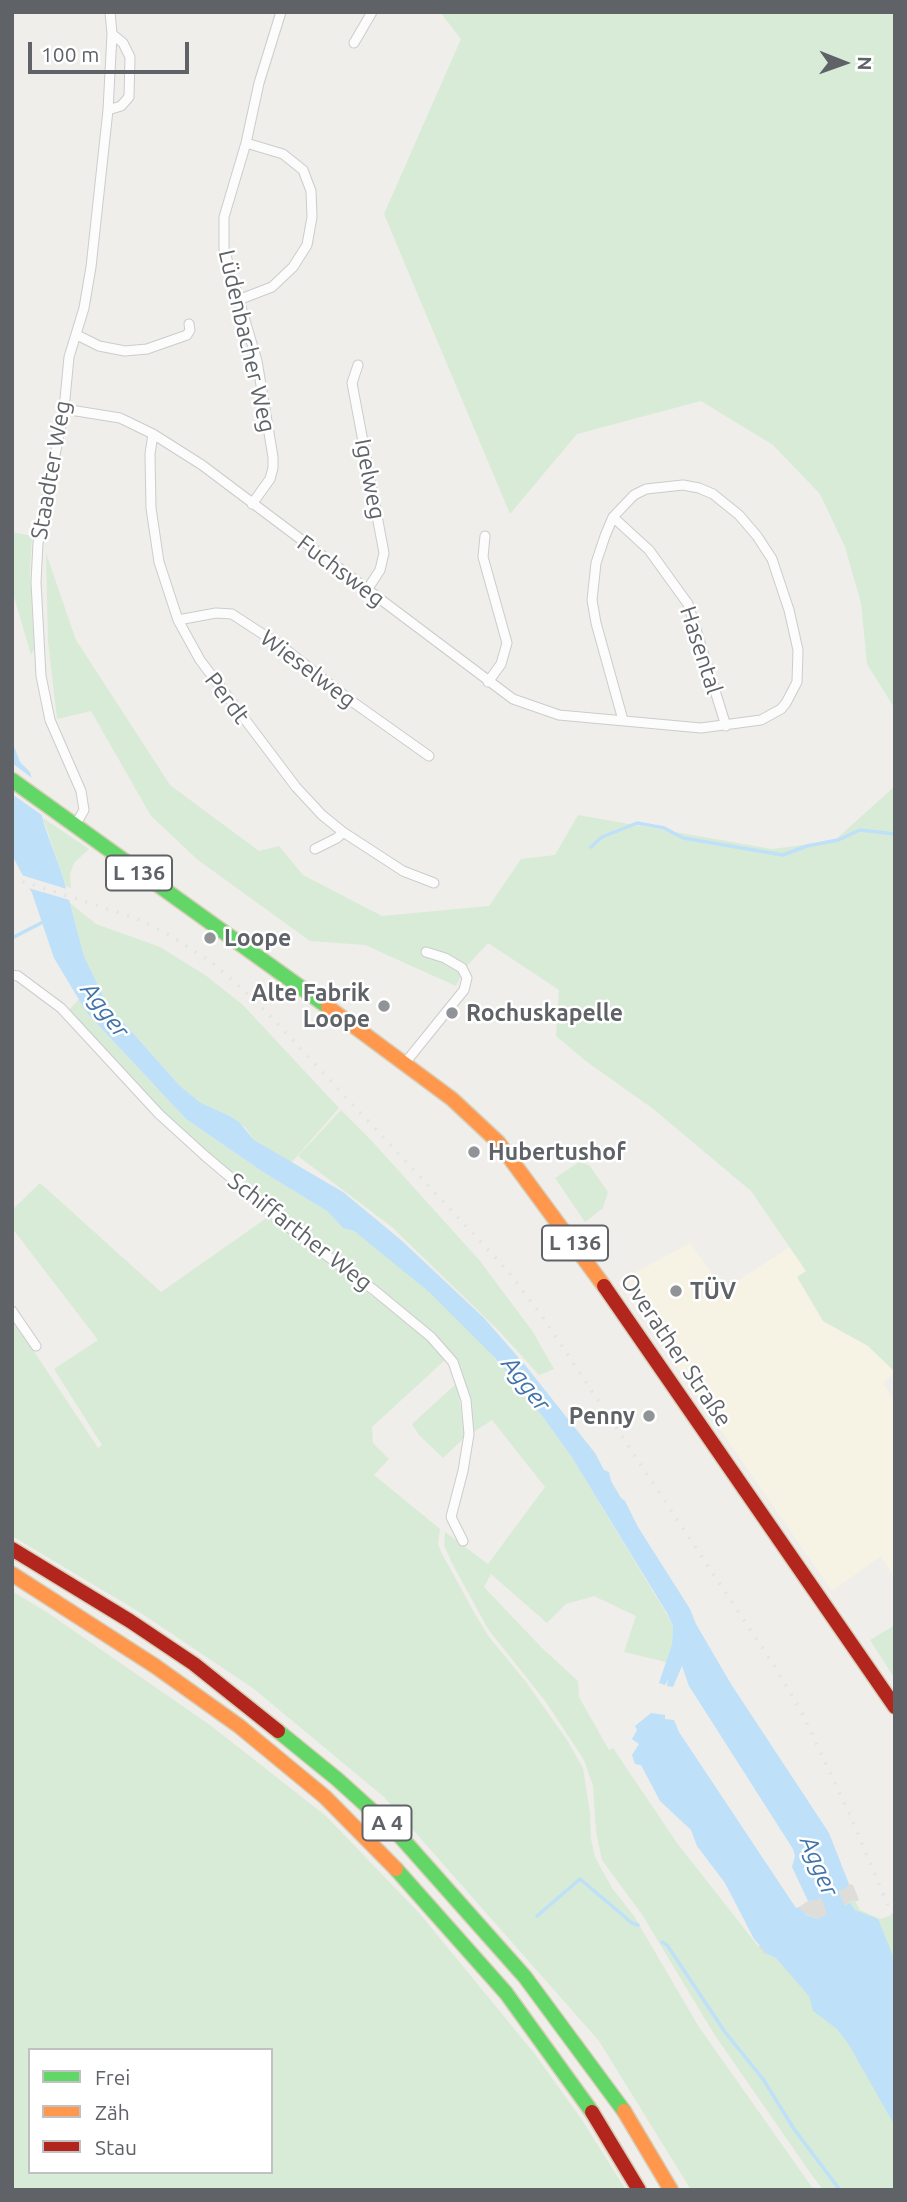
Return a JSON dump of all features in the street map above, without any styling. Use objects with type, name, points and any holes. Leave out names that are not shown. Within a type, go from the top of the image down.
[{"type":"main road","name":"Overather Straße","points":[[12,780],[405,1063],[452,1099],[498,1142],[538,1193],[895,1707]]},
{"type":"main road","name":"A 4","points":[[12,1549],[130,1621],[194,1664],[337,1779],[400,1835],[525,1977],[620,2104],[671,2190]]},
{"type":"main road","name":"A 4","points":[[12,1574],[155,1666],[239,1726],[325,1797],[384,1855],[506,1993],[594,2115],[639,2190]]},
{"type":"street","name":"Staadter Weg","points":[[76,824],[83,810],[81,791],[50,720],[41,676],[36,582],[37,543],[64,409],[69,357],[77,335],[91,267],[108,110],[112,34],[110,12]]},
{"type":"street","name":"Lüdenbacher Weg","points":[[252,504],[270,479],[273,457],[257,361],[224,249],[224,217],[246,143],[259,83],[281,12]]},
{"type":"street","points":[[354,43],[372,12]]},
{"type":"street","name":"Staadter Weg","points":[[108,110],[121,106],[130,97],[130,57],[123,43],[112,34]]},
{"type":"street","points":[[238,300],[272,286],[284,277],[307,245],[312,217],[311,191],[303,170],[283,154],[246,143]]},
{"type":"street","points":[[77,335],[99,346],[125,351],[147,349],[187,335],[189,324]]},
{"type":"street","name":"Igelweg","points":[[358,365],[352,383],[384,553],[380,570],[367,590]]},
{"type":"street","name":"Fuchsweg","points":[[64,409],[120,418],[153,433],[202,465],[488,682],[513,699],[559,715],[701,728],[761,720],[781,709],[797,682],[798,650],[789,610],[772,559],[757,536],[739,515],[713,495],[699,488],[683,485],[646,489],[634,495],[613,517],[596,563],[592,600],[623,720]]},
{"type":"street","name":"Perdt","points":[[153,433],[149,454],[151,508],[159,562],[178,620],[200,660],[296,787],[322,815],[403,871],[434,883]]},
{"type":"street","name":"Hasental","points":[[613,517],[649,550],[688,604],[726,726]]},
{"type":"street","points":[[485,536],[483,557],[507,643],[501,664],[488,682]]},
{"type":"street","name":"Wieselweg","points":[[178,620],[216,613],[232,614],[284,648],[350,700],[429,756]]},
{"type":"street","points":[[315,849],[343,832]]},
{"type":"street","points":[[405,1063],[464,990],[467,978],[462,968],[426,952]]},
{"type":"street","name":"Schiffarther Weg","points":[[12,975],[18,976],[61,1008],[159,1114],[204,1156],[296,1233],[422,1329],[453,1362],[466,1400],[469,1434],[451,1517],[463,1542]]},
{"type":"street","points":[[12,1311],[36,1346]]},
{"type":"shaded area","points":[[690,1243],[724,1290],[790,1247],[806,1272],[798,1277],[823,1321],[868,1346],[895,1372],[883,1384],[895,1402],[895,1578],[881,1556],[832,1591],[618,1282]]},
{"type":"shaded area","points":[[849,1884],[853,1885],[859,1900],[817,1919],[806,1914],[766,1951],[765,1956],[757,1948],[802,1911],[799,1907]]},
{"type":"green space","points":[[440,12],[895,12],[895,709],[867,664],[861,603],[845,547],[820,494],[773,445],[701,401],[577,434],[510,514],[384,214],[461,39]]},
{"type":"green space","points":[[12,532],[32,536],[30,570],[34,649],[31,655],[12,590]]},
{"type":"green space","points":[[46,553],[76,640],[170,785],[259,851],[279,846],[303,875],[382,916],[489,906],[521,859],[555,855],[578,815],[772,849],[834,841],[895,786],[895,1372],[868,1346],[823,1321],[797,1277],[806,1271],[751,1191],[652,1108],[587,1062],[556,1036],[559,990],[488,943],[465,968],[456,986],[365,945],[310,941],[198,860],[151,816],[91,711],[57,719],[48,641]]},
{"type":"green space","points":[[43,818],[89,849],[74,863],[70,874],[71,888],[66,886]]},
{"type":"green space","points":[[70,903],[96,924],[160,947],[205,975],[242,1004],[339,1108],[291,1163],[254,1140],[246,1128],[230,1116],[201,1103],[180,1086],[107,1004],[84,956]]},
{"type":"green space","points":[[79,999],[87,1013],[186,1119],[263,1172],[327,1211],[343,1228],[354,1231],[429,1292],[481,1342],[543,1417],[571,1456],[673,1626],[672,1644],[666,1662],[624,1652],[636,1616],[594,1596],[566,1604],[547,1623],[491,1574],[484,1587],[542,1648],[578,1681],[579,1697],[609,1750],[613,1748],[677,1843],[765,1955],[854,1899],[860,1910],[880,1919],[895,1914],[895,2190],[823,2190],[809,2171],[714,2034],[643,1916],[602,1860],[596,1832],[593,1786],[584,1760],[546,1702],[488,1629],[453,1565],[444,1545],[445,1532],[488,1564],[545,1487],[492,1420],[472,1433],[455,1360],[207,1155],[163,1114],[68,1011]]},
{"type":"green space","points":[[341,1110],[480,1261],[533,1332],[554,1369],[539,1375],[500,1332],[392,1227],[298,1156]]},
{"type":"green space","points":[[579,1162],[589,1165],[608,1192],[603,1208],[585,1222],[555,1178]]},
{"type":"green space","points":[[40,1183],[161,1292],[268,1217],[430,1340],[445,1360],[372,1427],[373,1443],[389,1459],[374,1475],[440,1529],[438,1544],[441,1552],[475,1614],[489,1637],[526,1682],[567,1740],[583,1768],[595,1857],[612,1888],[634,1916],[699,2027],[814,2190],[691,2190],[599,2041],[384,1797],[254,1689],[141,1613],[12,1536],[12,1318],[98,1448],[102,1445],[54,1369],[98,1340],[12,1228],[12,1210]]},
{"type":"green space","points":[[457,1383],[465,1437],[443,1458],[419,1435],[412,1424]]},
{"type":"green space","points":[[12,1591],[210,1725],[326,1816],[420,1914],[534,2053],[582,2120],[626,2190],[12,2190]]},
{"type":"green space","points":[[895,1625],[895,1679],[870,1640]]},
{"type":"water","name":"Agger","points":[[12,741],[20,762],[30,772],[84,956],[107,1004],[180,1086],[201,1103],[239,1122],[254,1140],[343,1192],[401,1240],[484,1318],[525,1365],[595,1453],[604,1470],[609,1472],[611,1481],[690,1609],[731,1684],[829,1833],[849,1884],[844,1889],[808,1901],[792,1867],[795,1856],[793,1849],[689,1686],[682,1666],[673,1687],[667,1686],[668,1679],[665,1685],[659,1683],[672,1644],[673,1626],[667,1613],[571,1456],[495,1358],[429,1292],[354,1231],[343,1228],[327,1211],[263,1172],[186,1119],[87,1013],[54,958],[32,893],[12,855]]},
{"type":"water","points":[[651,1713],[665,1715],[665,1719],[674,1720],[679,1732],[796,1908],[799,1907],[805,1914],[817,1919],[850,1903],[855,1910],[878,1919],[895,1961],[895,2126],[849,2045],[837,2029],[813,2011],[809,1996],[776,1958],[767,1954],[754,1939],[725,1883],[697,1846],[691,1830],[660,1801],[641,1765],[635,1764],[632,1755],[639,1744],[632,1739],[637,1730],[635,1726]]},
{"type":"pier","points":[[12,763],[36,781],[46,818],[12,794]]},
{"type":"pier","points":[[18,874],[70,890],[73,901],[25,887]]},
{"type":"waterway","points":[[591,847],[602,837],[637,823],[664,828],[683,838],[783,855],[807,846],[838,840],[860,830],[895,834]]},
{"type":"waterway","points":[[12,938],[45,921]]},
{"type":"waterway","name":"Agger","points":[[821,1871],[845,1934]]},
{"type":"waterway","points":[[537,1916],[580,1879],[632,1923],[638,1925]]},
{"type":"waterway","points":[[662,1942],[667,1945],[725,2032],[763,2079],[794,2129],[840,2190]]},
{"type":"railway","points":[[12,878],[133,917],[166,933],[210,961],[272,1018],[506,1269],[542,1316],[773,1664],[801,1711],[850,1815],[895,1922]]},
{"type":"traffic: fast","points":[[12,780],[328,1007]]},
{"type":"traffic: fast","points":[[278,1731],[399,1835],[525,1977],[624,2111]]},
{"type":"traffic: fast","points":[[396,1869],[506,1993],[592,2112]]},
{"type":"traffic: slow","points":[[328,1007],[452,1099],[498,1142],[604,1286]]},
{"type":"traffic: slow","points":[[12,1574],[155,1666],[239,1726],[325,1797],[396,1869]]},
{"type":"traffic: slow","points":[[624,2111],[671,2190]]},
{"type":"traffic: jam","points":[[604,1286],[895,1707]]},
{"type":"traffic: jam","points":[[12,1549],[130,1621],[194,1664],[278,1731]]},
{"type":"traffic: jam","points":[[592,2112],[639,2190]]},
{"type":"place","name":"Loope","points":[[210,938]]},
{"type":"place","name":"Alte Fabrik Loope","points":[[384,1006]]},
{"type":"place","name":"Rochuskapelle","points":[[452,1013]]},
{"type":"place","name":"Hubertushof","points":[[474,1152]]},
{"type":"place","name":"TÜV","points":[[676,1291]]},
{"type":"place","name":"Penny","points":[[649,1416]]}]
